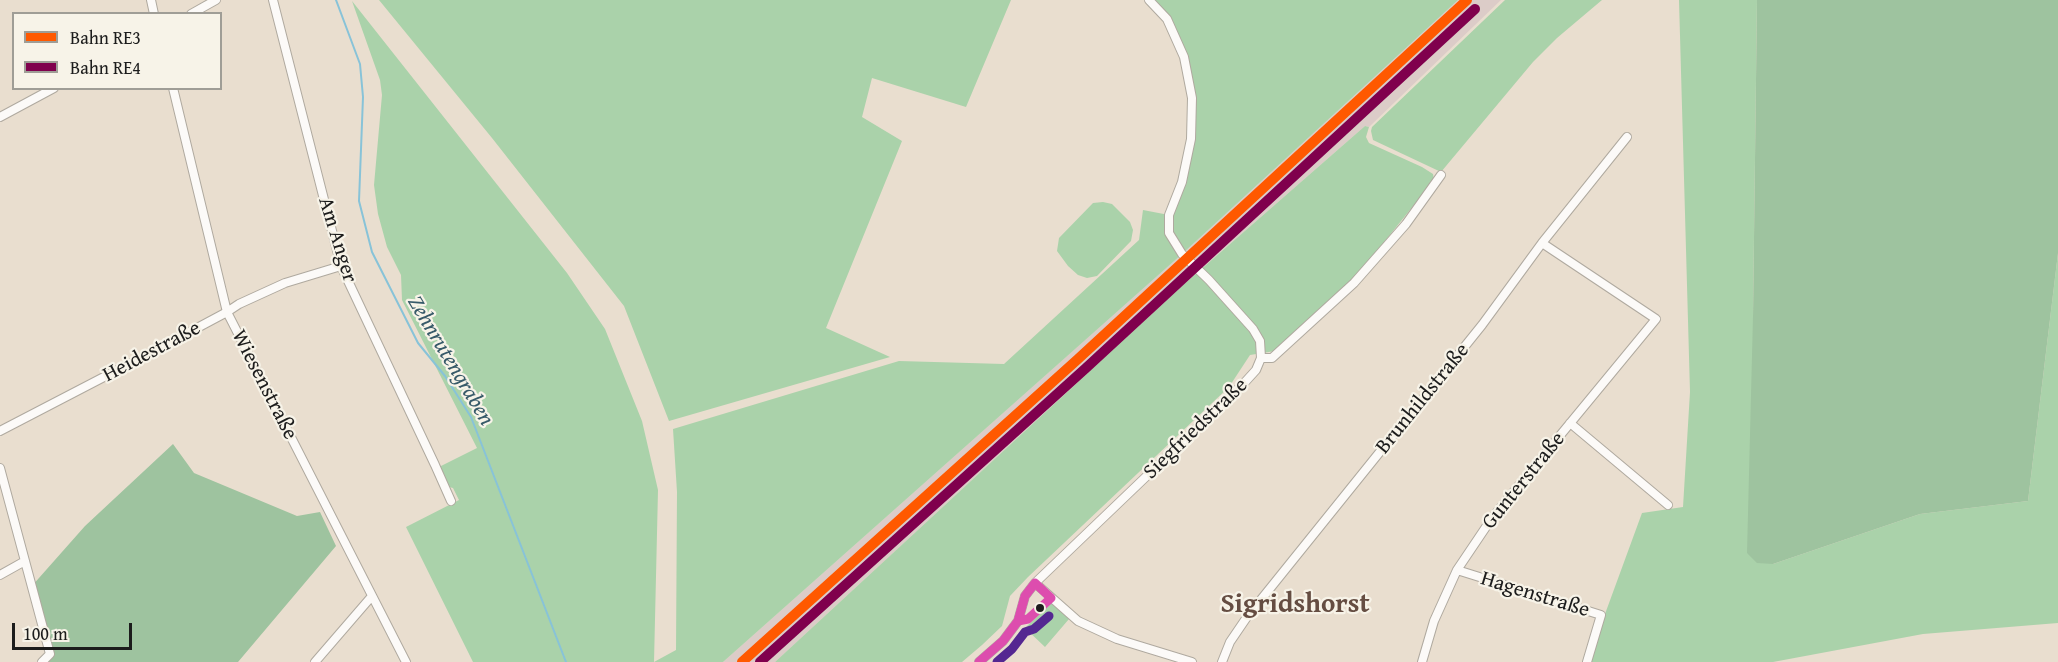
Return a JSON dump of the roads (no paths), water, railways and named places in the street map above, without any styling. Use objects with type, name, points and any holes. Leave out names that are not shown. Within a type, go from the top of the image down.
[{"type":"street","points":[[194,12],[216,0]]},
{"type":"street","name":"Am Anger","points":[[273,0],[341,266],[450,501]]},
{"type":"street","points":[[1149,0],[1167,19],[1184,57],[1192,98],[1191,139],[1182,182],[1169,215],[1169,233],[1182,254],[1253,329],[1260,341],[1261,358]]},
{"type":"street","points":[[0,117],[50,90]]},
{"type":"street","name":"Wiesenstraße","points":[[173,90],[227,312],[406,662]]},
{"type":"street","name":"Brunhildstraße","points":[[1222,662],[1230,642],[1246,616],[1482,325],[1542,243],[1627,137]]},
{"type":"street","name":"Siegfriedstraße","points":[[979,662],[1003,640],[1018,621],[1025,596],[1035,583],[1246,381],[1256,370],[1261,358],[1272,358],[1354,284],[1406,224],[1441,175]]},
{"type":"street","name":"Gunterstraße","points":[[1422,662],[1434,621],[1457,570],[1492,518],[1656,319],[1542,243]]},
{"type":"street","name":"Heidestraße","points":[[0,431],[239,304],[285,283],[341,266]]},
{"type":"street","points":[[1570,423],[1668,505]]},
{"type":"street","points":[[0,468],[50,654],[42,662]]},
{"type":"street","points":[[0,575],[25,561]]},
{"type":"street","name":"Hagenstraße","points":[[1457,570],[1601,615],[1587,662]]},
{"type":"street","points":[[1035,583],[1078,621],[1117,639],[1192,662]]},
{"type":"street","points":[[315,662],[372,596]]},
{"type":"waterway","name":"Zehnrutengraben","points":[[336,0],[360,64],[363,97],[359,201],[372,252],[418,343],[445,376],[471,417],[566,662]]},
{"type":"rail line","name":"RE3","points":[[742,662],[1078,359],[1467,0]]},
{"type":"rail line","name":"RE4","points":[[760,662],[1086,368],[1475,9]]},
{"type":"district","name":"Sigridshorst","points":[[1295,605]]}]
